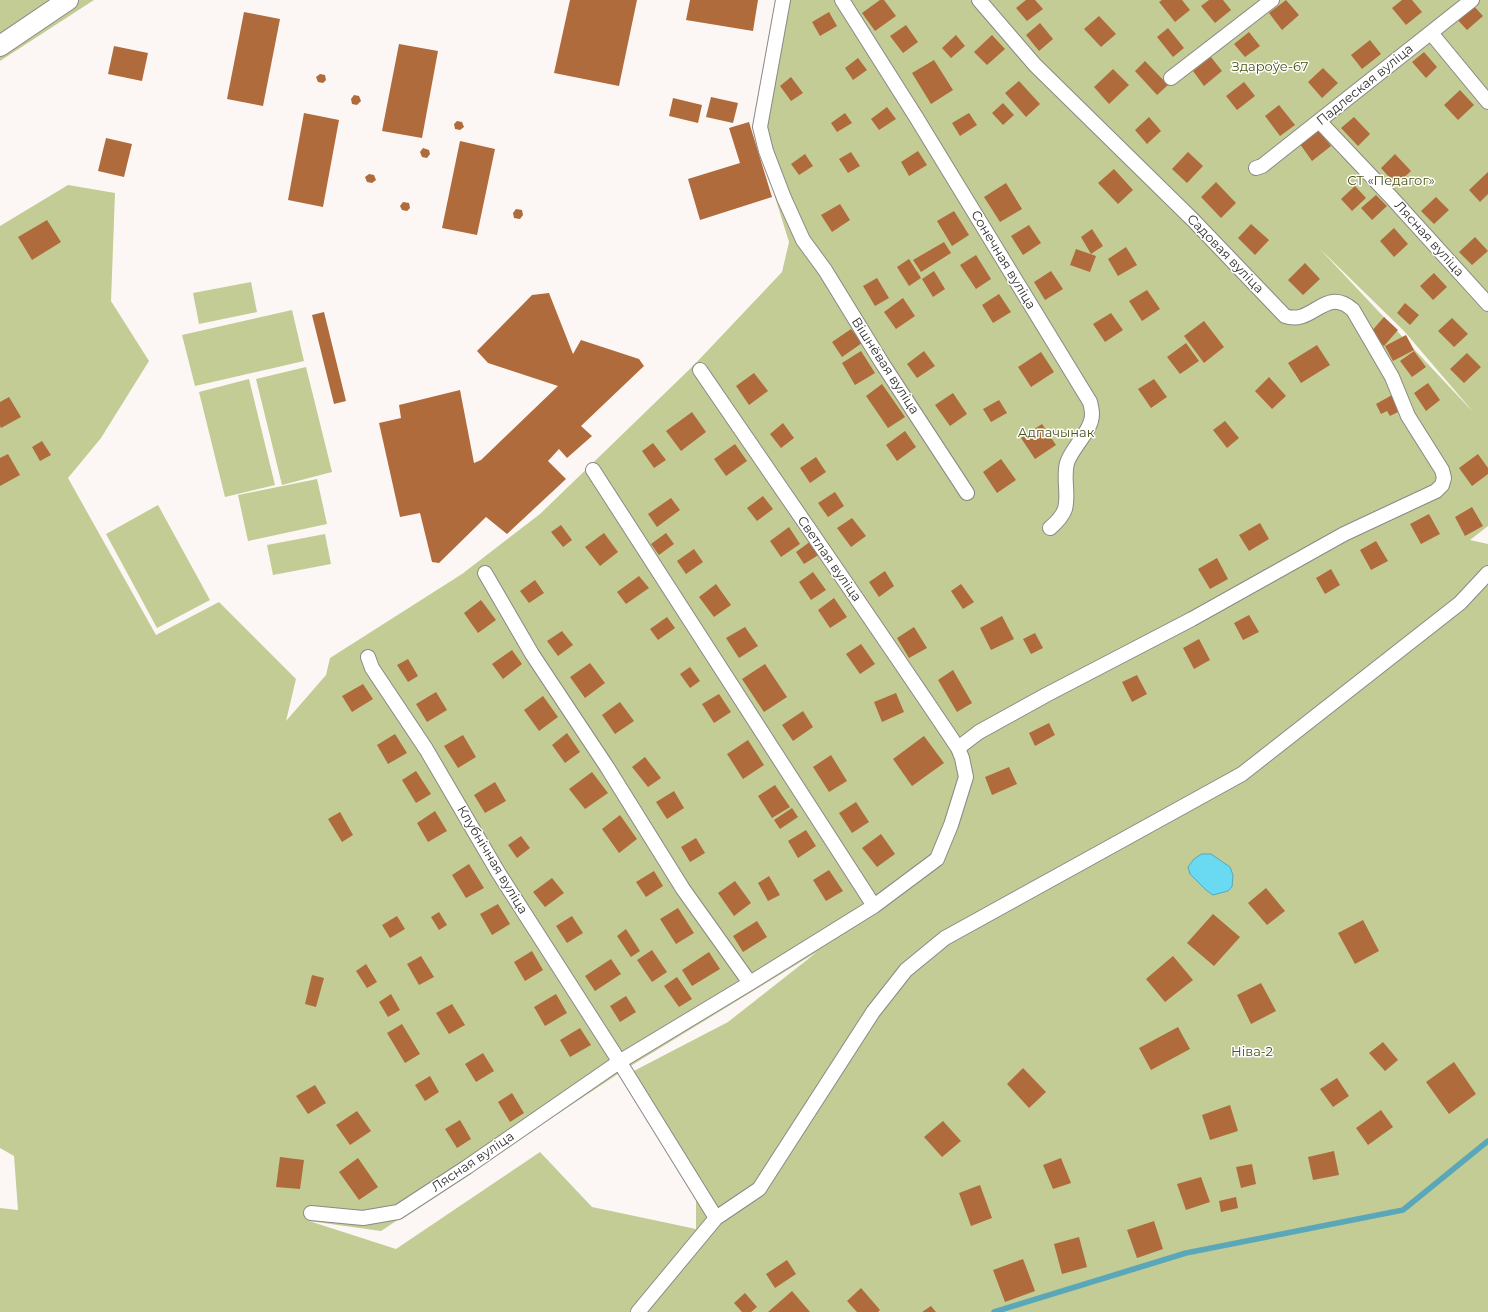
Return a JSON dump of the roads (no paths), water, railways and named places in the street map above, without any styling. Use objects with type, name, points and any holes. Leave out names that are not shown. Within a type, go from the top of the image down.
[{"type":"street","points":[[0,46],[68,0]]},
{"type":"street","name":"Вішнёвая вуліца","points":[[783,0],[760,127],[766,151],[784,198],[803,240],[824,270],[882,363],[967,493]]},
{"type":"street","name":"Сонечная вуліца","points":[[842,0],[916,117],[1090,402],[1092,414],[1089,426],[1074,448],[1068,462],[1065,475],[1067,495],[1064,510],[1057,522],[1050,528]]},
{"type":"street","name":"Садовая вуліца","points":[[958,748],[979,732],[1040,698],[1192,619],[1344,534],[1436,491],[1442,485],[1444,478],[1442,470],[1408,416],[1392,377],[1353,310],[1345,302],[1335,301],[1327,303],[1299,318],[1292,319],[1285,316],[1193,220],[1035,65],[979,0]]},
{"type":"street","points":[[1171,78],[1272,0]]},
{"type":"street","name":"Падлеская вуліца","points":[[1256,168],[1262,166],[1472,0]]},
{"type":"street","points":[[1431,32],[1488,102]]},
{"type":"street","name":"Лясная вуліца","points":[[1319,121],[1488,304]]},
{"type":"street","name":"Светлая вуліца","points":[[700,370],[892,649],[958,748],[962,758],[966,777],[951,825],[937,859],[874,906]]},
{"type":"street","points":[[593,470],[874,906]]},
{"type":"street","points":[[486,573],[532,654],[607,767],[684,889],[750,983]]},
{"type":"street","points":[[638,1312],[716,1218],[759,1189],[873,1012],[906,970],[945,938],[1242,774],[1460,603],[1488,573]]},
{"type":"street","name":"Клубнічная вуліца","points":[[368,657],[372,668],[426,749],[498,872],[716,1218]]},
{"type":"street","name":"Лясная вуліца","points":[[311,1213],[363,1218],[398,1212],[467,1167],[619,1062],[874,906]]},
{"type":"water","points":[[1202,854],[1211,854],[1230,867],[1233,875],[1232,887],[1228,891],[1213,895],[1190,874],[1188,867],[1194,859]]},
{"type":"waterway","points":[[994,1312],[1186,1253],[1403,1210],[1488,1141]]},
{"type":"park label","name":"Здароўе-67","points":[[1270,67]]},
{"type":"park label","name":"СТ «Педагог»","points":[[1391,181]]},
{"type":"park label","name":"Адпачынак","points":[[1056,433]]},
{"type":"park label","name":"Ніва-2","points":[[1252,1052]]}]
